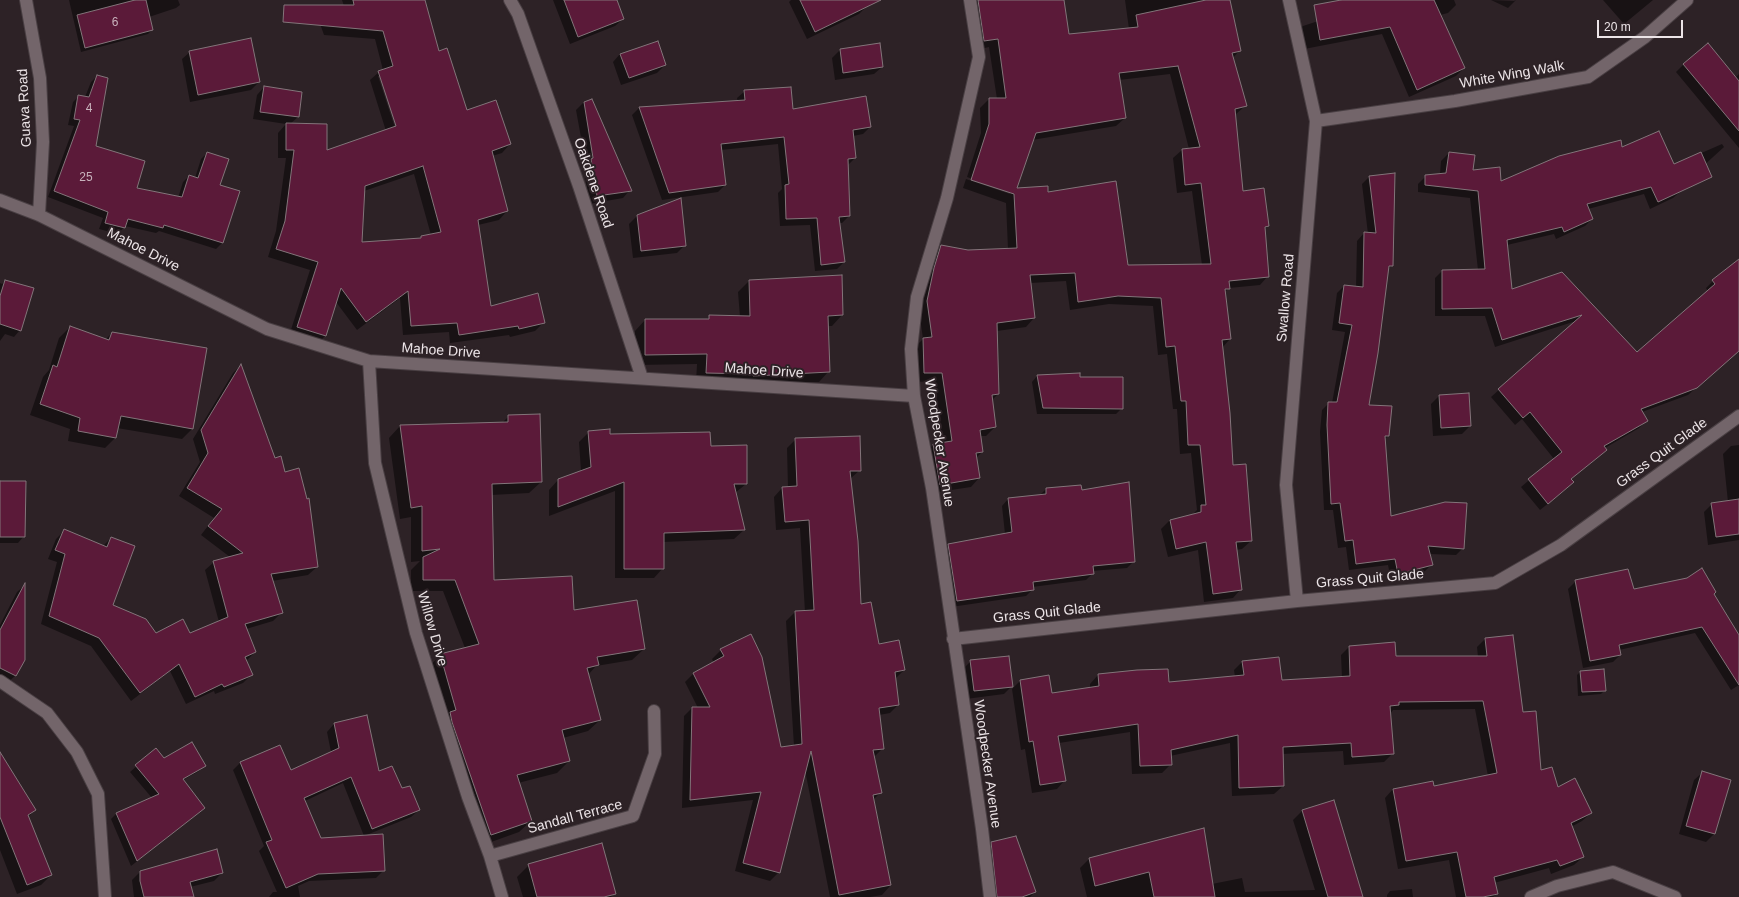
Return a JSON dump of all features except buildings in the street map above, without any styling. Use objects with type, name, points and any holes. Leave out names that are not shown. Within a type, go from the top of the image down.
[{"type":"street","name":"Guava Road","points":[[26,0],[40,78],[43,142],[39,215]]},
{"type":"street","name":"Oakdene Road","points":[[510,0],[518,14],[579,186],[642,378]]},
{"type":"street","name":"Woodpecker Avenue","points":[[970,0],[979,57],[947,198],[917,297],[911,349],[914,396],[932,488],[982,829],[990,897]]},
{"type":"street","name":"Swallow Road","points":[[1288,0],[1316,121],[1286,485],[1297,601]]},
{"type":"street","name":"White Wing Walk","points":[[1316,121],[1454,101],[1588,77],[1645,37],[1687,0]]},
{"type":"street","name":"Mahoe Drive","points":[[0,200],[39,215],[267,329],[370,361],[914,396]]},
{"type":"street","name":"Willow Drive","points":[[370,361],[374,463],[412,617],[468,797],[490,856],[502,897]]},
{"type":"street","name":"Grass Quit Glade","points":[[953,639],[1297,601],[1495,583],[1561,545],[1739,416]]},
{"type":"street","points":[[0,681],[47,713],[77,752],[98,794],[105,897]]},
{"type":"street","name":"Sandall Terrace","points":[[490,856],[633,816],[655,754],[654,711]]},
{"type":"street","points":[[1532,897],[1557,886],[1613,872],[1675,897]]}]
